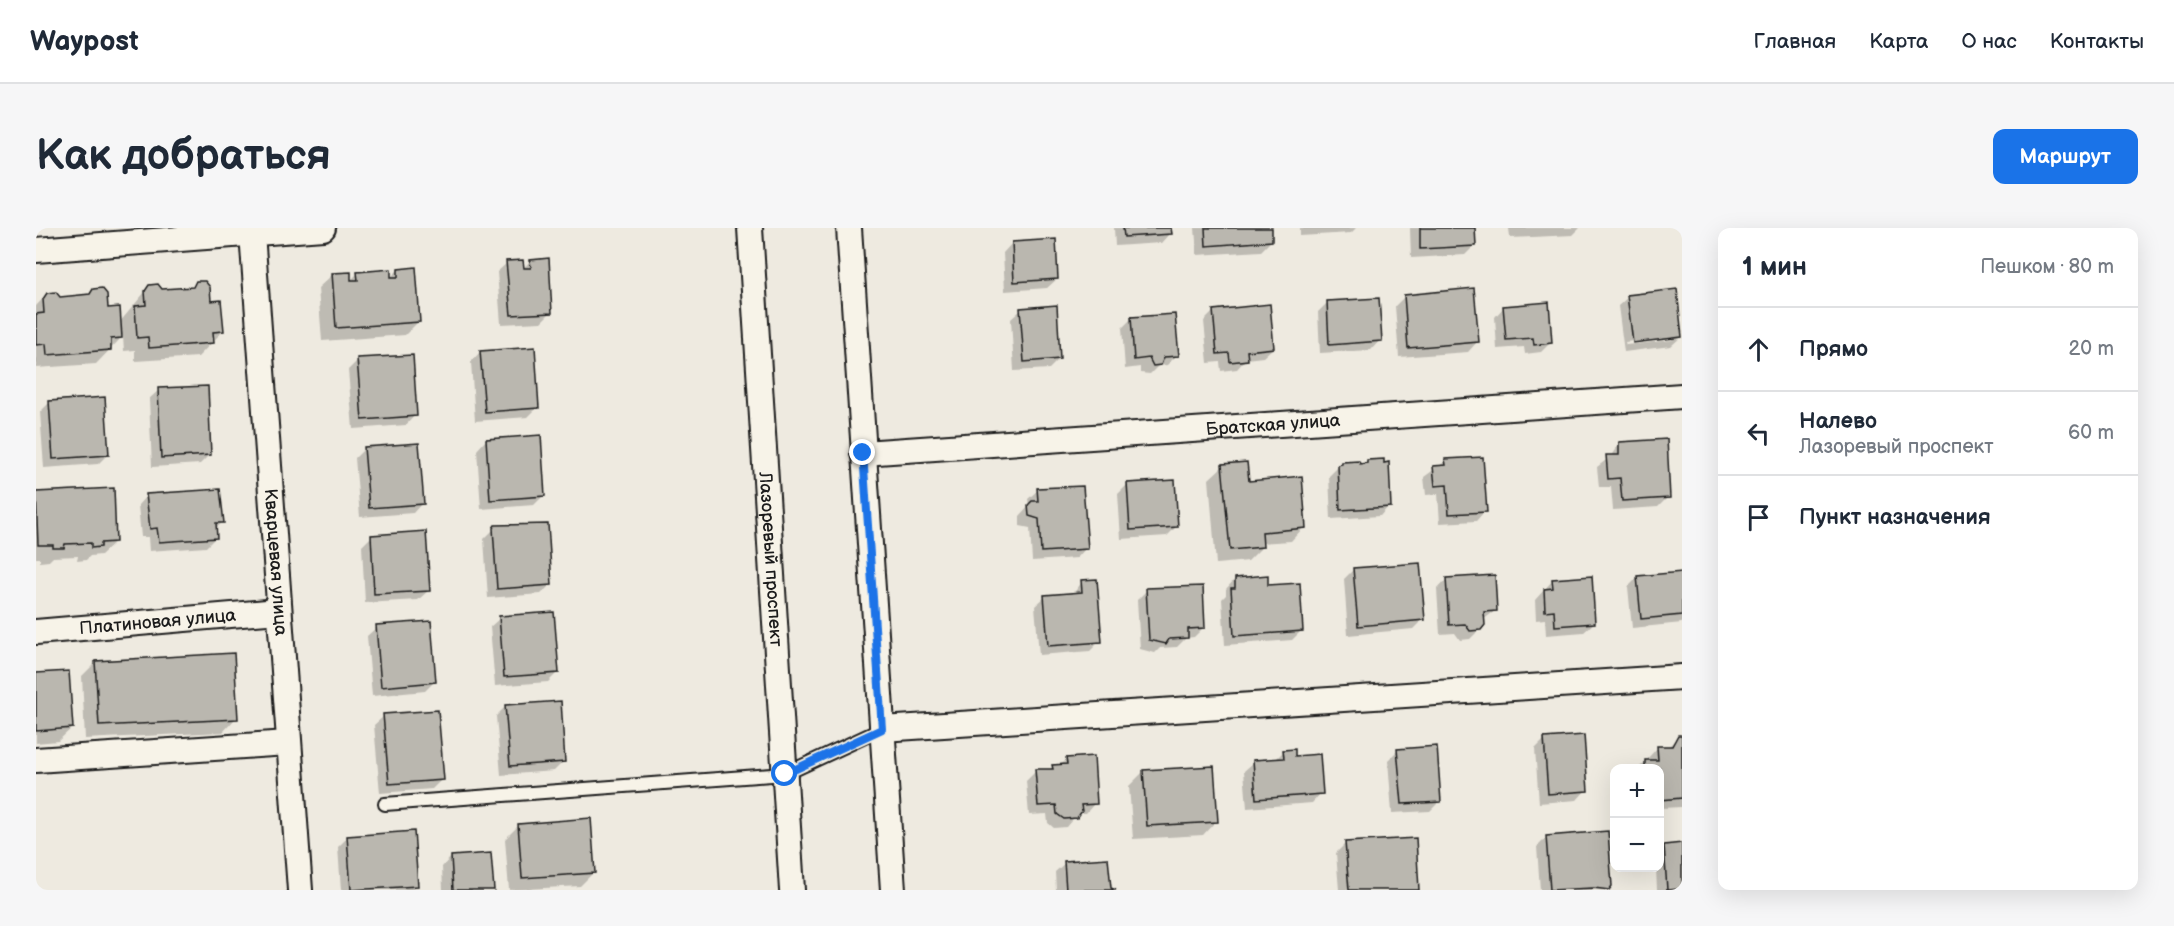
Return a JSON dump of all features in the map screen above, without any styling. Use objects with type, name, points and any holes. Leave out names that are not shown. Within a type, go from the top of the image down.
[{"type":"street","points":[[36,250],[323,228]]},
{"type":"street","name":"Лазоревый проспект","points":[[750,228],[792,890]]},
{"type":"street","points":[[849,228],[893,890]]},
{"type":"street","name":"Кварцевая улица","points":[[252,233],[300,890]]},
{"type":"street","name":"Братская улица","points":[[863,453],[1682,396]]},
{"type":"street","name":"Платиновая улица","points":[[36,632],[278,611]]},
{"type":"street","points":[[882,729],[1682,677]]},
{"type":"street","points":[[36,760],[288,743]]},
{"type":"lane","points":[[385,804],[785,774],[882,729]]},
{"type":"building","points":[[1123,228],[1171,228],[1172,234],[1124,237]]},
{"type":"building","points":[[1205,228],[1272,228],[1272,241],[1206,246]]},
{"type":"building","points":[[1420,228],[1475,228],[1476,246],[1420,249]]},
{"type":"building","points":[[1056,239],[1058,279],[1014,282],[1012,242]]},
{"type":"building","points":[[549,258],[552,313],[511,315],[506,261],[523,260],[524,268],[531,268],[530,260]]},
{"type":"building","points":[[416,267],[420,322],[336,328],[332,273],[351,272],[351,280],[358,280],[357,272],[391,269],[391,277],[398,277],[398,269]]},
{"type":"building","points":[[196,281],[205,281],[210,287],[211,301],[221,300],[224,331],[213,332],[214,343],[149,348],[148,337],[137,338],[135,306],[146,305],[145,291],[149,285],[158,284],[162,289],[193,287]]},
{"type":"building","points":[[102,288],[107,294],[108,308],[120,307],[122,338],[111,339],[111,350],[47,355],[46,344],[36,345],[36,314],[44,313],[43,299],[47,293],[56,292],[60,297],[90,294],[93,289]]},
{"type":"building","points":[[1474,288],[1479,342],[1408,348],[1404,295]]},
{"type":"building","points":[[1677,289],[1682,337],[1633,343],[1627,295]]},
{"type":"building","points":[[1379,298],[1382,341],[1329,345],[1327,301]]},
{"type":"building","points":[[1549,302],[1552,343],[1534,345],[1533,338],[1506,340],[1503,306]]},
{"type":"building","points":[[1270,304],[1274,348],[1247,351],[1248,360],[1230,362],[1229,353],[1217,354],[1213,310]]},
{"type":"building","points":[[1057,305],[1060,359],[1024,362],[1020,308]]},
{"type":"building","points":[[1175,314],[1179,356],[1164,357],[1161,365],[1153,366],[1149,358],[1134,360],[1131,317]]},
{"type":"building","points":[[535,347],[539,408],[485,412],[480,351]]},
{"type":"building","points":[[413,355],[417,416],[362,420],[357,358]]},
{"type":"building","points":[[208,386],[211,455],[161,458],[158,388]]},
{"type":"building","points":[[105,397],[109,455],[53,459],[49,401]]},
{"type":"building","points":[[541,435],[545,496],[490,500],[486,439]]},
{"type":"building","points":[[1667,439],[1670,498],[1622,501],[1620,478],[1608,479],[1606,455],[1619,455],[1619,442]]},
{"type":"building","points":[[419,443],[424,504],[369,508],[364,447]]},
{"type":"building","points":[[1483,457],[1487,512],[1449,514],[1447,485],[1435,486],[1433,466],[1446,465],[1445,459]]},
{"type":"building","points":[[1384,459],[1384,463],[1389,462],[1391,507],[1340,510],[1338,465],[1342,462],[1359,461],[1360,464],[1367,463],[1367,460]]},
{"type":"building","points":[[1247,462],[1249,481],[1302,476],[1306,528],[1262,532],[1263,547],[1230,550],[1222,464]]},
{"type":"building","points":[[1175,480],[1178,527],[1130,530],[1127,483]]},
{"type":"building","points":[[1083,486],[1088,549],[1041,552],[1039,519],[1029,516],[1028,505],[1032,501],[1038,501],[1037,488]]},
{"type":"building","points":[[114,488],[116,542],[101,543],[101,547],[91,548],[91,543],[65,544],[64,548],[38,545],[36,492]]},
{"type":"building","points":[[220,489],[224,523],[216,523],[217,538],[159,542],[157,528],[150,529],[146,494]]},
{"type":"building","points":[[548,524],[552,585],[497,589],[493,528],[495,525]]},
{"type":"building","points":[[426,531],[430,591],[374,594],[371,535]]},
{"type":"building","points":[[1420,563],[1425,620],[1358,626],[1353,568]]},
{"type":"building","points":[[1682,572],[1682,615],[1641,619],[1637,576]]},
{"type":"building","points":[[1268,575],[1268,585],[1300,583],[1303,631],[1234,636],[1231,588],[1235,588],[1235,578]]},
{"type":"building","points":[[1495,575],[1497,611],[1484,612],[1485,625],[1481,630],[1470,631],[1465,624],[1449,625],[1446,578]]},
{"type":"building","points":[[1592,576],[1595,623],[1555,626],[1554,610],[1545,611],[1544,589],[1553,588],[1552,579]]},
{"type":"building","points":[[1097,579],[1102,642],[1048,646],[1044,595],[1082,592],[1081,580]]},
{"type":"building","points":[[1203,586],[1205,628],[1188,629],[1188,638],[1169,639],[1166,644],[1149,640],[1146,588]]},
{"type":"building","points":[[554,612],[559,673],[504,677],[499,616]]},
{"type":"building","points":[[431,621],[436,682],[381,687],[376,625]]},
{"type":"building","points":[[234,653],[238,719],[99,726],[95,661]]},
{"type":"building","points":[[69,671],[73,728],[36,731],[36,673]]},
{"type":"building","points":[[561,701],[565,762],[510,766],[505,705]]},
{"type":"building","points":[[438,710],[444,780],[389,784],[383,714]]},
{"type":"building","points":[[1584,735],[1588,791],[1548,794],[1544,738]]},
{"type":"building","points":[[1678,735],[1682,735],[1682,798],[1664,800],[1664,764],[1645,764],[1645,760],[1658,760],[1657,746],[1672,746]]},
{"type":"building","points":[[1437,746],[1441,802],[1402,804],[1397,749]]},
{"type":"building","points":[[1295,749],[1295,756],[1320,754],[1323,794],[1256,799],[1253,760],[1284,758],[1283,750]]},
{"type":"building","points":[[1094,756],[1097,804],[1081,805],[1082,811],[1077,818],[1064,819],[1057,814],[1056,805],[1038,806],[1035,769],[1053,769],[1052,765],[1067,764],[1066,758]]},
{"type":"building","points":[[1214,766],[1218,822],[1147,826],[1143,770]]},
{"type":"building","points":[[591,818],[595,873],[522,878],[518,824]]},
{"type":"building","points":[[414,831],[418,886],[351,890],[347,836]]},
{"type":"building","points":[[1608,831],[1612,886],[1609,890],[1594,888],[1550,890],[1546,836]]},
{"type":"building","points":[[1416,838],[1419,890],[1349,890],[1345,842]]},
{"type":"building","points":[[1682,843],[1682,889],[1667,890],[1664,845]]},
{"type":"building","points":[[491,853],[494,890],[453,890],[451,856]]},
{"type":"building","points":[[1108,858],[1111,888],[1116,890],[1066,890],[1064,861]]},
{"type":"route","points":[[785,774],[882,729],[863,453]]}]
